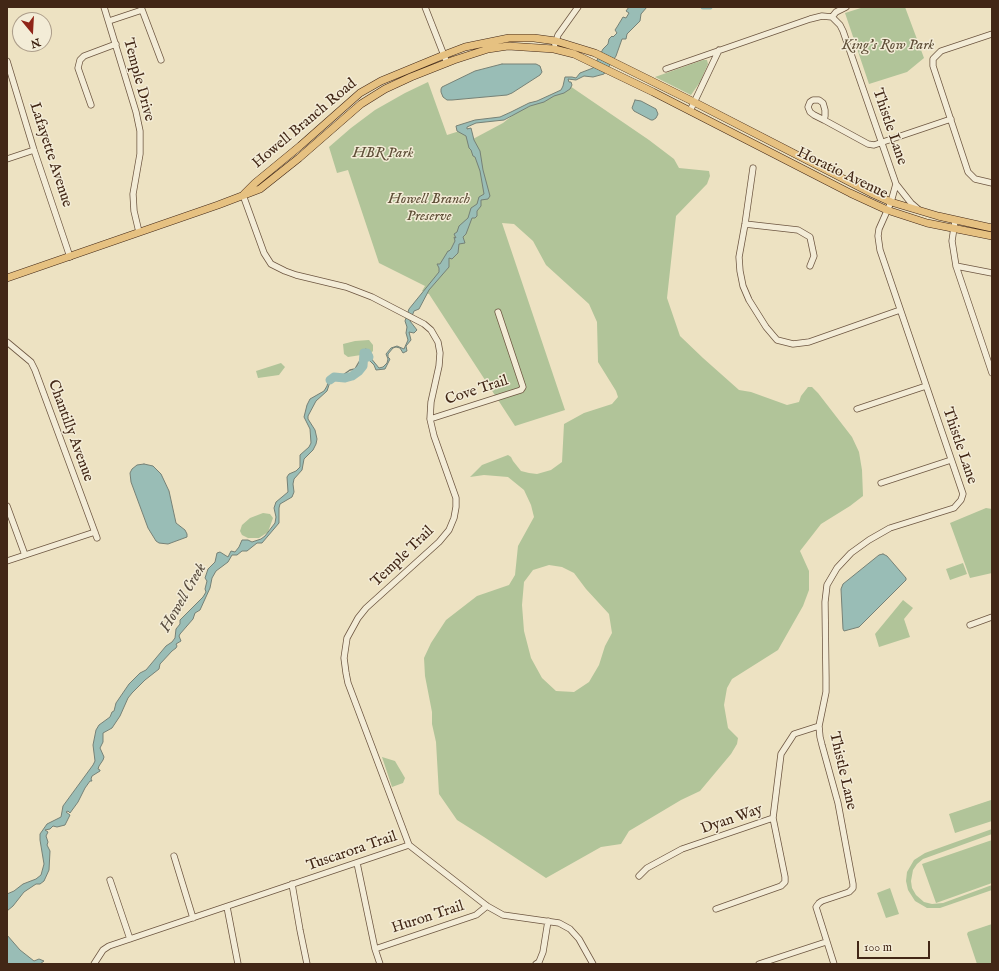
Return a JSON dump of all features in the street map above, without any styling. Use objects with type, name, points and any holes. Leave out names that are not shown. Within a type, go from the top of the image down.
[{"type":"main road","name":"Howell Branch Road","points":[[243,195],[255,182],[300,146],[360,93],[381,81],[444,54],[465,47],[509,38],[534,38],[556,41],[595,53],[694,102]]},
{"type":"main road","name":"Howell Branch Road","points":[[7,278],[260,189],[299,158],[361,104],[384,89],[447,63],[488,50],[508,46],[554,49],[574,54],[610,70],[690,111]]},
{"type":"main road","name":"Horatio Avenue","points":[[694,102],[891,202],[956,221],[992,228]]},
{"type":"main road","name":"Horatio Avenue","points":[[690,111],[850,193],[887,210],[927,223],[992,236]]},
{"type":"main road","points":[[788,161],[792,153]]},
{"type":"street","name":"Temple Drive","points":[[104,7],[136,112],[140,131],[140,154],[133,194],[134,211],[139,232]]},
{"type":"street","points":[[425,7],[447,63]]},
{"type":"street","points":[[554,49],[558,35],[578,7]]},
{"type":"street","points":[[666,69],[810,19],[822,16],[832,17],[836,12],[846,7]]},
{"type":"street","points":[[109,21],[141,8],[161,60]]},
{"type":"street","name":"Thistle Lane","points":[[832,17],[840,25],[843,31],[896,184],[891,202],[879,229],[878,236],[880,250],[963,494],[958,505],[954,508],[890,528],[869,540],[851,553],[837,568],[827,585],[825,602],[826,692],[819,726],[822,745],[838,803],[853,884],[849,892],[822,901],[817,905],[816,910],[834,964]]},
{"type":"street","points":[[992,34],[941,51],[933,59],[933,66],[968,172],[975,179],[992,184]]},
{"type":"street","points":[[91,105],[78,68],[80,60],[84,56],[116,44]]},
{"type":"street","points":[[690,111],[719,50]]},
{"type":"street","name":"Lafayette Avenue","points":[[7,61],[34,150],[70,256]]},
{"type":"street","points":[[824,120],[868,144],[874,145],[951,120]]},
{"type":"street","points":[[7,159],[34,150]]},
{"type":"street","points":[[753,168],[739,257],[740,271],[743,286],[749,300],[766,327],[777,340],[793,344],[809,342],[900,310]]},
{"type":"street","points":[[896,184],[911,204],[921,211]]},
{"type":"street","name":"Temple Trail","points":[[243,195],[264,253],[271,264],[296,275],[346,287],[362,293],[405,314],[431,330],[436,337],[439,346],[439,366],[431,402],[430,419],[434,436],[456,498],[454,518],[449,530],[438,542],[366,608],[358,618],[347,638],[344,658],[348,683],[409,845]]},
{"type":"street","points":[[956,221],[952,248],[956,266],[990,359],[992,373]]},
{"type":"street","points":[[745,224],[798,230],[810,237],[814,256],[810,266]]},
{"type":"street","points":[[956,266],[992,273]]},
{"type":"street","name":"Cove Trail","points":[[430,419],[521,390],[523,387],[498,312]]},
{"type":"street","name":"Chantilly Avenue","points":[[7,342],[31,362],[35,370],[97,538]]},
{"type":"street","points":[[857,409],[926,386]]},
{"type":"street","points":[[881,483],[951,460]]},
{"type":"street","points":[[7,506],[25,555]]},
{"type":"street","points":[[7,561],[95,532]]},
{"type":"street","points":[[970,625],[992,617]]},
{"type":"street","name":"Dyan Way","points":[[639,876],[647,868],[682,849],[773,818],[781,754],[794,734],[819,726]]},
{"type":"street","points":[[716,909],[781,886],[785,882],[773,818]]},
{"type":"street","name":"Tuscarora Trail","points":[[94,964],[103,950],[130,939],[409,845],[487,906],[504,915],[558,923],[570,929],[579,939],[593,964]]},
{"type":"street","points":[[174,856],[193,918]]},
{"type":"street","points":[[357,863],[375,949],[380,964]]},
{"type":"street","points":[[110,880],[130,939]]},
{"type":"street","points":[[292,884],[307,964]]},
{"type":"street","points":[[227,906],[238,964]]},
{"type":"street","name":"Huron Trail","points":[[375,949],[476,915],[487,906]]},
{"type":"street","points":[[536,964],[539,962],[543,952],[548,921]]},
{"type":"street","points":[[759,964],[826,942]]},
{"type":"green space","name":"King's Row Park","points":[[864,7],[905,7],[924,58],[907,72],[869,84],[845,13]]},
{"type":"green space","points":[[703,60],[707,60],[708,64],[700,82],[691,95],[655,77]]},
{"type":"green space","points":[[428,82],[447,135],[469,128],[473,139],[503,123],[518,111],[561,92],[567,84],[649,140],[674,159],[679,168],[709,171],[710,176],[707,184],[676,216],[667,298],[680,336],[739,390],[751,392],[787,405],[799,402],[801,396],[808,387],[812,387],[852,437],[859,452],[862,470],[863,496],[821,524],[800,551],[809,571],[809,590],[803,606],[778,650],[732,679],[727,688],[724,705],[728,728],[738,738],[737,744],[731,754],[700,791],[681,800],[629,831],[621,844],[601,847],[546,878],[457,820],[439,794],[436,742],[425,676],[424,658],[431,643],[446,620],[477,596],[509,585],[515,575],[518,546],[534,517],[531,505],[524,490],[508,477],[484,475],[470,477],[482,465],[508,455],[521,471],[537,474],[551,470],[562,462],[564,424],[584,413],[612,404],[618,397],[616,391],[598,362],[597,322],[589,304],[546,265],[533,241],[514,224],[502,223],[565,410],[515,426],[429,294],[422,291],[425,286],[379,263],[348,170],[337,173],[329,147],[375,110]],"holes":[[[549,565],[562,567],[574,573],[586,589],[609,614],[612,633],[605,646],[599,665],[589,682],[574,692],[556,691],[542,678],[531,658],[524,631],[522,605],[524,582],[533,570]]]},
{"type":"green space","points":[[369,340],[373,345],[373,351],[371,353],[369,350],[363,350],[361,355],[348,357],[344,354],[343,344]]},
{"type":"green space","points":[[281,363],[285,367],[279,375],[258,378],[256,371]]},
{"type":"green space","points":[[986,508],[992,509],[992,573],[970,578],[950,523]]},
{"type":"green space","points":[[263,513],[270,514],[273,518],[268,532],[259,538],[248,538],[242,535],[240,531],[242,525],[250,518]]},
{"type":"green space","points":[[963,563],[967,574],[950,580],[946,569]]},
{"type":"green space","points":[[903,600],[913,608],[904,619],[910,637],[879,647],[875,634]]},
{"type":"green space","points":[[382,757],[395,761],[405,778],[403,783],[392,787]]},
{"type":"green space","points":[[991,800],[992,821],[955,833],[949,814]]},
{"type":"green space","points":[[992,829],[992,834],[923,859],[913,870],[911,881],[912,888],[916,895],[924,902],[932,904],[943,903],[992,885],[992,890],[940,908],[927,908],[915,901],[908,890],[906,881],[907,872],[914,860],[925,853]]},
{"type":"green space","points":[[992,840],[992,883],[936,903],[922,864]]},
{"type":"green space","points":[[890,888],[899,914],[886,918],[877,893]]},
{"type":"green space","points":[[992,924],[992,964],[977,964],[967,934],[968,932]]},
{"type":"water","points":[[629,7],[647,7],[641,14],[640,21],[627,34],[626,39],[622,39],[616,56],[604,74],[593,77],[584,76],[576,80],[568,79],[572,85],[570,89],[564,93],[554,96],[544,102],[530,106],[504,120],[476,123],[467,127],[467,129],[471,128],[474,140],[480,151],[490,196],[488,199],[481,200],[481,206],[477,211],[477,216],[472,218],[466,234],[463,237],[465,243],[459,244],[458,253],[452,259],[449,258],[449,267],[429,290],[419,309],[414,311],[410,321],[417,330],[414,333],[409,332],[411,340],[406,346],[407,351],[403,353],[400,348],[393,348],[388,354],[390,359],[385,369],[376,370],[366,354],[365,358],[362,356],[363,350],[366,349],[370,352],[372,355],[370,357],[379,368],[383,367],[387,363],[388,359],[386,354],[391,348],[397,346],[404,349],[408,340],[405,321],[409,309],[439,272],[437,264],[440,264],[448,251],[451,249],[455,241],[454,237],[456,238],[454,234],[457,232],[459,226],[468,218],[471,208],[477,204],[479,197],[484,194],[480,171],[475,157],[469,148],[466,136],[457,131],[456,126],[475,120],[500,117],[561,90],[565,77],[576,78],[580,73],[593,68],[603,49],[608,44],[609,39],[617,33],[615,30],[623,17],[626,18],[629,13],[626,11]]},
{"type":"water","points":[[502,64],[536,64],[540,66],[542,72],[540,75],[507,95],[452,100],[447,100],[443,97],[441,92],[442,87],[475,71]]},
{"type":"water","points":[[635,100],[641,101],[656,109],[658,114],[656,118],[651,120],[634,111],[632,108]]},
{"type":"water","points":[[336,375],[340,376],[341,378],[331,379],[327,391],[316,401],[308,416],[308,419],[315,430],[317,439],[316,444],[313,450],[304,459],[302,470],[294,479],[294,492],[292,497],[280,504],[279,523],[262,543],[257,543],[247,551],[242,551],[237,555],[232,555],[228,562],[216,571],[200,610],[195,613],[193,619],[179,636],[181,641],[176,644],[176,648],[160,664],[159,669],[132,693],[112,728],[103,733],[103,742],[100,748],[104,757],[98,769],[100,771],[92,776],[92,781],[90,781],[85,788],[78,802],[70,813],[68,811],[66,812],[70,815],[65,825],[57,827],[53,826],[50,829],[45,830],[48,832],[46,836],[48,842],[47,845],[50,851],[49,870],[44,881],[40,884],[36,884],[24,892],[7,911],[7,894],[41,875],[44,864],[40,834],[47,824],[61,817],[63,806],[93,765],[95,761],[93,745],[96,730],[99,725],[110,717],[114,711],[116,703],[129,684],[140,673],[146,670],[166,646],[175,638],[176,629],[180,624],[180,620],[203,597],[206,592],[205,589],[207,581],[205,578],[208,569],[215,562],[217,553],[220,552],[228,557],[231,551],[235,552],[242,540],[252,542],[261,539],[275,523],[276,517],[274,508],[276,502],[288,492],[287,477],[300,467],[300,455],[309,447],[311,443],[310,429],[304,417],[307,405],[310,399],[324,391],[329,378]]},
{"type":"water","points":[[144,464],[153,466],[161,474],[169,491],[176,523],[185,530],[187,537],[168,544],[159,543],[156,541],[148,528],[131,482],[130,473],[137,465]]},
{"type":"water","points":[[883,554],[887,556],[906,578],[906,580],[859,627],[844,631],[841,589],[843,584],[879,555]]},
{"type":"water","points":[[7,935],[20,950],[34,961],[39,959],[44,961],[40,964],[7,964]]},
{"type":"waterway","points":[[703,7],[710,7]]},
{"type":"waterway","name":"Howell Creek","points":[[330,380],[334,377],[345,378],[352,376],[363,366],[364,353],[367,353],[369,357]]},
{"type":"waterway","name":"Howell Creek","points":[[340,376],[350,370],[355,369],[364,356]]},
{"type":"park label","name":"HBR Park","points":[[383,154]]},
{"type":"park label","name":"Howell Branch Preserve","points":[[429,208]]}]
